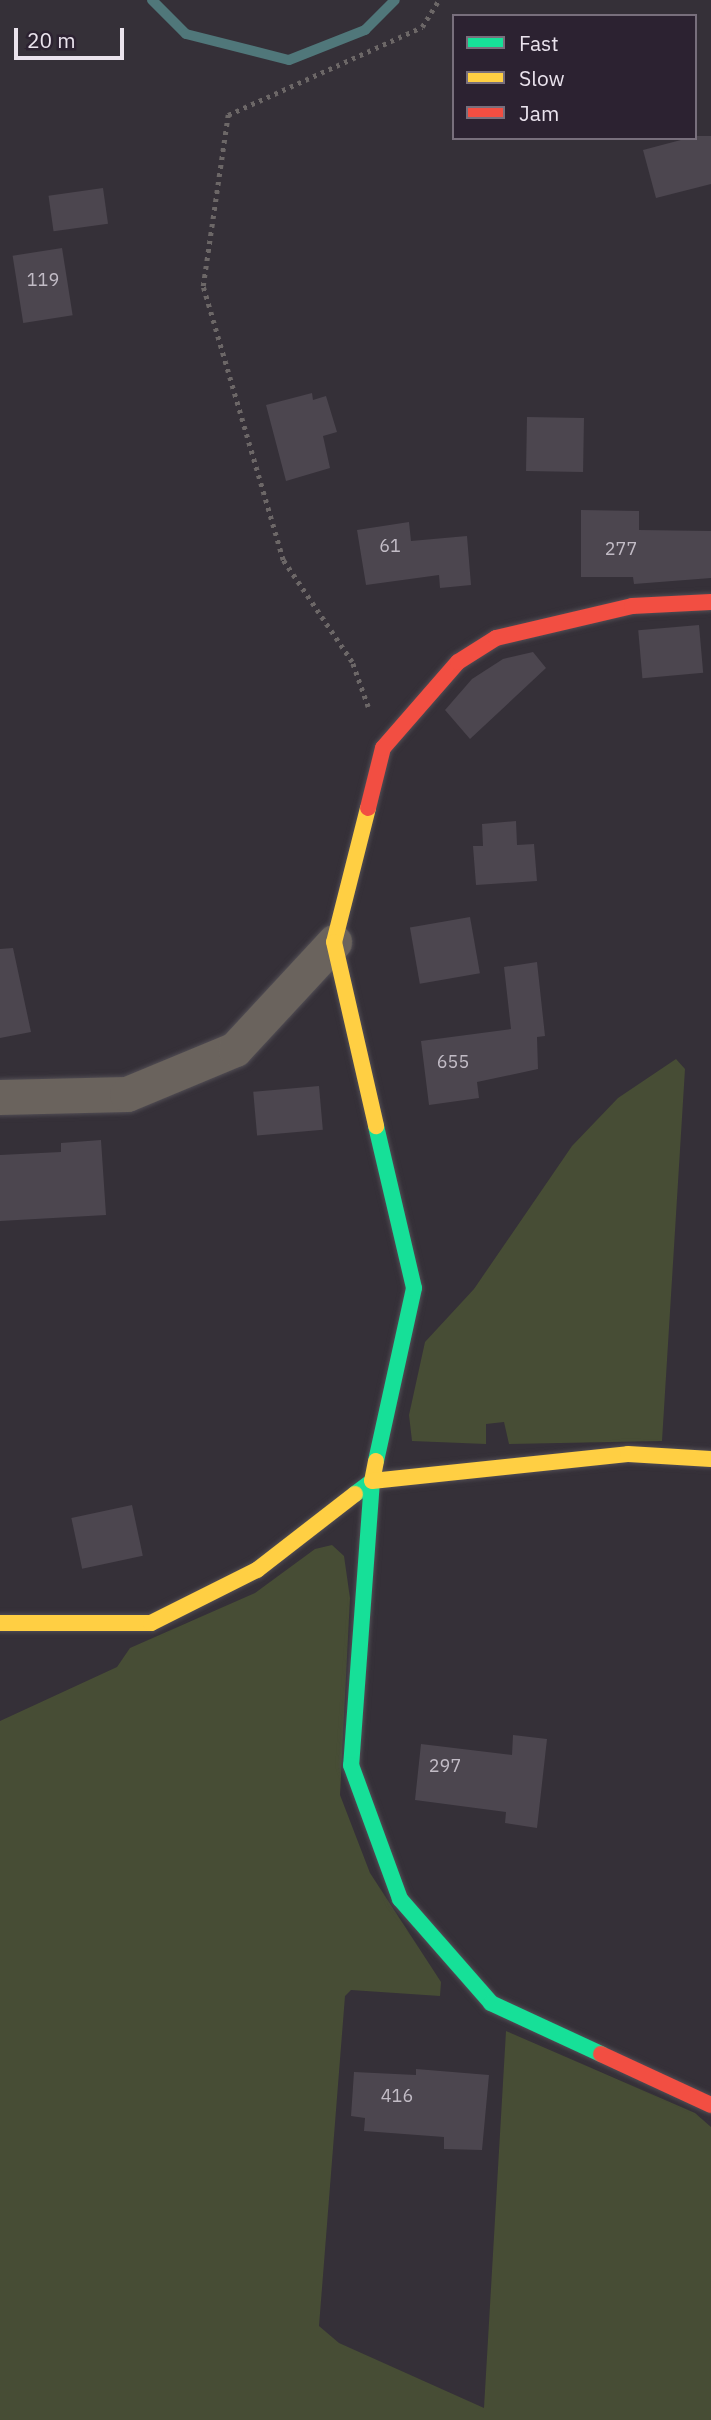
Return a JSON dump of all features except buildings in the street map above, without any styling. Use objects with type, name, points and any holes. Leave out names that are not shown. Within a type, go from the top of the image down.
[{"type":"street","points":[[711,602],[632,606],[496,638],[458,662],[383,748],[334,943],[415,1288],[373,1481],[351,1765],[400,1899],[491,2003],[711,2105]]},
{"type":"street","points":[[0,1097],[127,1094],[235,1049],[334,943]]},
{"type":"street","points":[[0,1623],[151,1623],[257,1570],[373,1481],[628,1454],[711,1459]]},
{"type":"path","points":[[383,748],[352,662],[283,560],[204,286],[228,115],[422,27],[439,0]]},
{"type":"green space","points":[[676,1059],[685,1069],[662,1441],[509,1444],[504,1422],[486,1424],[486,1444],[412,1441],[409,1415],[425,1342],[474,1289],[572,1146],[618,1098]]},
{"type":"green space","points":[[332,1545],[344,1556],[350,1598],[340,1795],[370,1873],[441,1982],[440,1996],[351,1990],[345,1996],[319,2326],[339,2343],[484,2408],[506,2031],[695,2113],[711,2127],[711,2420],[0,2420],[0,1721],[117,1667],[130,1648],[255,1593],[315,1549]]},
{"type":"waterway","points":[[152,0],[186,34],[289,60],[365,30],[395,0]]},
{"type":"traffic: fast","points":[[376,1126],[414,1288],[376,1461]]},
{"type":"traffic: fast","points":[[355,1494],[372,1481],[351,1765],[400,1899],[491,2003],[601,2054]]},
{"type":"traffic: slow","points":[[368,808],[334,942],[376,1126]]},
{"type":"traffic: slow","points":[[376,1461],[372,1481],[628,1454],[711,1459]]},
{"type":"traffic: slow","points":[[0,1623],[151,1623],[257,1570],[355,1494]]},
{"type":"traffic: jam","points":[[368,808],[383,748],[458,662],[496,638],[632,606],[711,602]]},
{"type":"traffic: jam","points":[[601,2054],[711,2105]]}]
